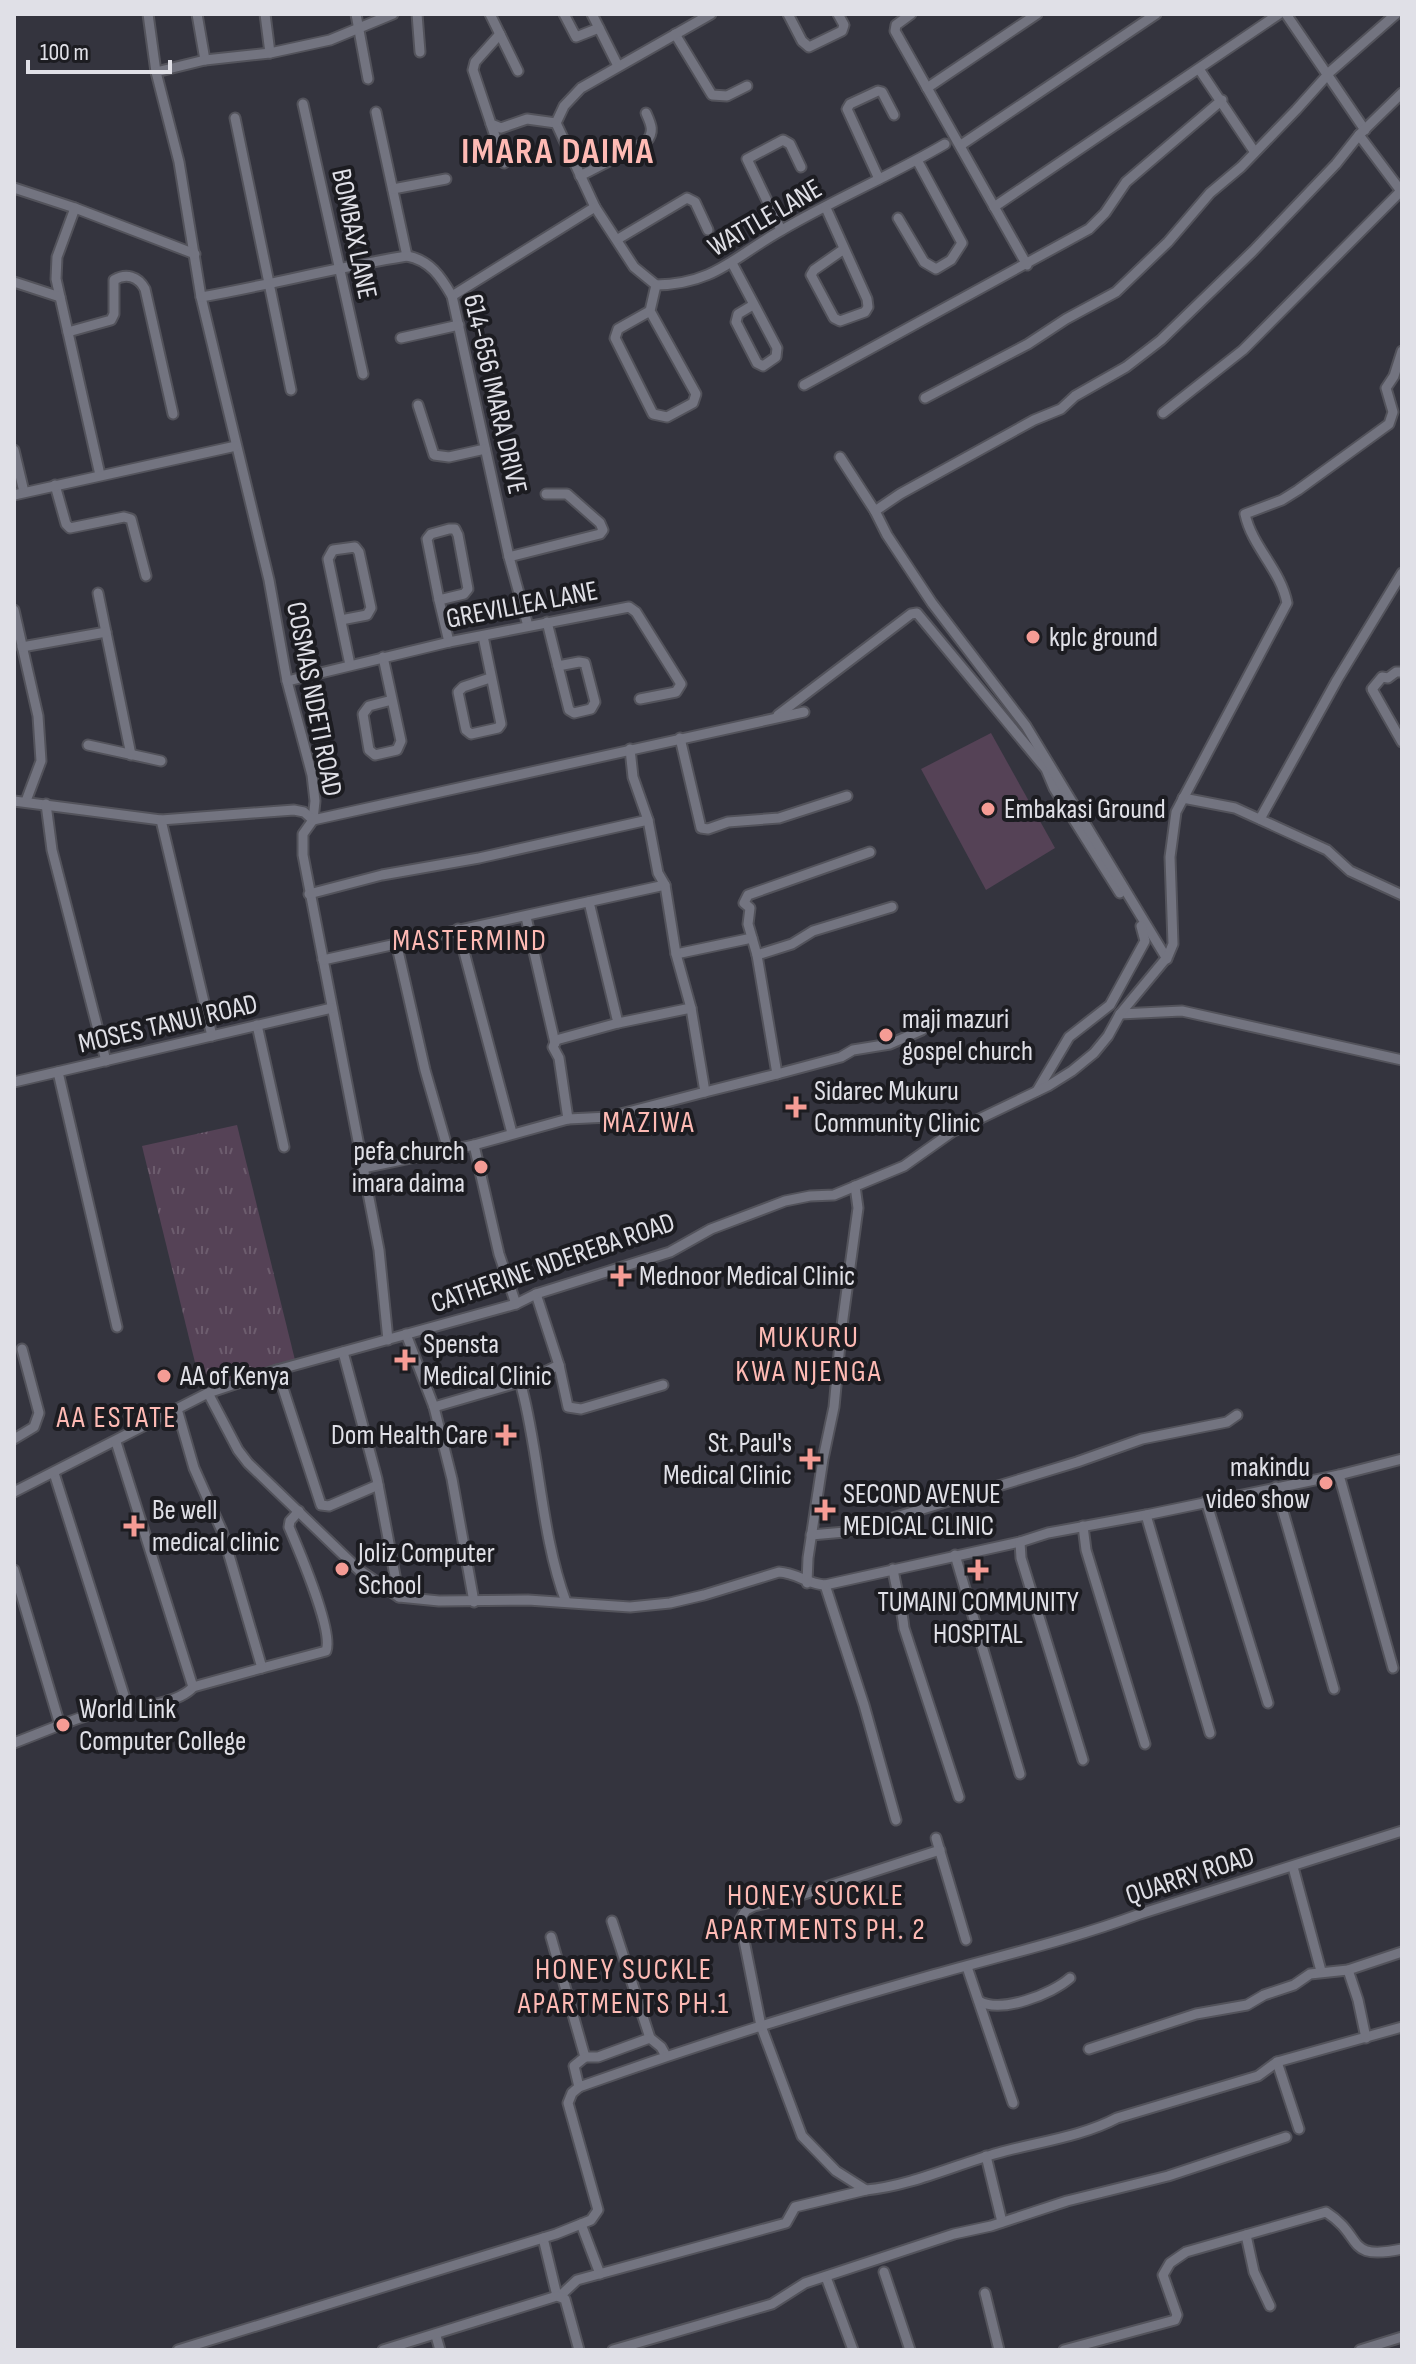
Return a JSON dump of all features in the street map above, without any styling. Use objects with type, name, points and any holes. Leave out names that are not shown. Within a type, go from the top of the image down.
[{"type":"street","name":"COSMAS NDETI ROAD","points":[[148,14],[156,72],[179,162],[201,297],[269,580],[287,681],[312,775],[315,801],[313,820],[303,834],[301,845],[384,1280],[388,1340]]},
{"type":"street","points":[[197,14],[205,60]]},
{"type":"street","points":[[265,14],[270,53]]},
{"type":"street","points":[[356,14],[368,79]]},
{"type":"street","points":[[156,72],[205,60],[270,53],[330,40],[393,14]]},
{"type":"street","points":[[417,14],[420,52]]},
{"type":"street","points":[[490,14],[518,71]]},
{"type":"street","points":[[564,14],[575,37],[599,28]]},
{"type":"street","points":[[592,14],[618,66]]},
{"type":"street","points":[[650,311],[622,326],[615,334],[653,414],[667,417],[693,403],[696,398],[650,311],[656,285],[634,267],[595,207],[556,123],[574,93],[710,14]]},
{"type":"street","points":[[788,14],[802,41],[809,47],[842,31],[844,25],[838,14]]},
{"type":"street","points":[[911,14],[896,25],[895,31],[1027,265]]},
{"type":"street","points":[[927,88],[1037,14]]},
{"type":"street","points":[[961,145],[1156,14]]},
{"type":"street","points":[[994,207],[1279,14]]},
{"type":"street","points":[[1163,413],[1243,350],[1401,191],[1286,14]]},
{"type":"street","points":[[925,398],[1028,344],[1116,292],[1328,75],[1396,14]]},
{"type":"street","points":[[500,34],[475,62],[473,70],[504,163]]},
{"type":"street","points":[[675,34],[712,95],[727,96],[747,86]]},
{"type":"street","points":[[1199,69],[1254,151]]},
{"type":"street","points":[[879,179],[847,109],[850,104],[878,91],[882,92],[894,115]]},
{"type":"street","points":[[875,511],[1034,420],[1061,409],[1075,396],[1148,351],[1253,251],[1402,93]]},
{"type":"street","points":[[804,385],[1089,229],[1109,208],[1126,182],[1222,100]]},
{"type":"street","name":"BOMBAX LANE","points":[[303,104],[363,374]]},
{"type":"street","points":[[201,297],[270,285],[339,267],[407,256],[376,112]]},
{"type":"street","points":[[580,176],[646,142],[652,129],[646,113]]},
{"type":"street","points":[[235,118],[291,390]]},
{"type":"street","points":[[491,124],[501,128],[527,119],[556,123]]},
{"type":"street","points":[[781,230],[747,159],[783,140],[790,144],[801,167]]},
{"type":"street","name":"WATTLE LANE","points":[[656,285],[679,285],[704,278],[781,230],[945,144]]},
{"type":"street","points":[[898,218],[924,262],[936,269],[951,260],[962,243],[917,160]]},
{"type":"street","points":[[393,189],[446,179]]},
{"type":"street","points":[[14,188],[195,254]]},
{"type":"street","points":[[618,239],[687,198],[695,202],[708,230]]},
{"type":"street","points":[[452,296],[595,207]]},
{"type":"street","points":[[75,208],[57,257],[56,279],[100,475]]},
{"type":"street","points":[[826,208],[844,249],[868,305],[865,312],[840,321],[834,318],[811,275],[844,249]]},
{"type":"street","name":"614-656 IMARA DRIVE","points":[[407,256],[417,257],[436,271],[452,296],[509,557],[528,626]]},
{"type":"street","points":[[732,263],[777,352],[774,359],[763,366],[757,363],[736,322],[738,314],[753,305]]},
{"type":"street","points":[[68,332],[111,320],[114,314],[114,280],[127,276],[138,280],[145,289],[173,414]]},
{"type":"street","points":[[14,282],[60,297]]},
{"type":"street","points":[[401,338],[459,325]]},
{"type":"street","points":[[1167,959],[1173,944],[1170,857],[1176,812],[1287,603],[1279,580],[1252,538],[1245,514],[1282,500],[1389,424],[1393,412],[1386,388],[1394,376],[1402,351]]},
{"type":"street","points":[[418,405],[434,455],[449,457],[485,449]]},
{"type":"street","points":[[14,450],[19,494],[236,446]]},
{"type":"street","points":[[840,457],[932,603],[1026,726],[1167,959]]},
{"type":"street","points":[[55,485],[70,528],[126,517],[131,519],[146,576]]},
{"type":"street","points":[[509,557],[602,532],[603,526],[567,494],[550,494]]},
{"type":"street","points":[[439,600],[464,594],[468,589],[458,535],[452,528],[431,534],[427,539],[439,600],[449,642]]},
{"type":"street","points":[[341,620],[367,615],[371,608],[359,552],[349,546],[333,550],[328,559],[350,665]]},
{"type":"street","points":[[1260,819],[1337,680],[1402,573]]},
{"type":"street","points":[[98,593],[131,755]]},
{"type":"street","name":"GREVILLEA LANE","points":[[287,681],[449,642],[626,607],[633,609],[681,684],[676,692],[640,699]]},
{"type":"street","points":[[14,610],[38,716],[41,761],[26,801]]},
{"type":"street","points":[[775,717],[911,614],[917,613],[1046,769],[1054,788],[1145,937],[1110,1005],[1069,1037],[1037,1091]]},
{"type":"street","points":[[547,622],[558,666],[569,710],[574,713],[591,709],[595,702],[585,663],[558,666]]},
{"type":"street","points":[[22,647],[106,632]]},
{"type":"street","points":[[483,636],[501,724],[477,735],[471,734],[466,730],[458,692],[463,687],[490,678]]},
{"type":"street","points":[[383,657],[392,700],[401,745],[397,750],[375,755],[369,750],[363,714],[369,706],[392,700]]},
{"type":"street","points":[[1402,672],[1388,678],[1381,677],[1372,689],[1402,742]]},
{"type":"street","points":[[14,801],[161,820],[294,810],[304,812],[313,820],[804,712]]},
{"type":"street","points":[[680,738],[701,828],[708,829],[728,822],[779,818],[847,796]]},
{"type":"street","points":[[88,745],[161,761]]},
{"type":"street","points":[[630,749],[633,777],[648,820],[658,873],[665,885],[705,1092]]},
{"type":"street","points":[[1183,798],[1218,803],[1260,819],[1327,850],[1350,871],[1402,895]]},
{"type":"street","points":[[46,804],[52,850],[106,1061]]},
{"type":"street","points":[[161,820],[212,1036]]},
{"type":"street","points":[[309,894],[382,875],[479,858],[648,820]]},
{"type":"street","points":[[777,1074],[757,955],[748,924],[750,908],[744,903],[748,895],[870,852]]},
{"type":"street","points":[[323,960],[665,885]]},
{"type":"street","points":[[589,902],[618,1023]]},
{"type":"street","points":[[757,955],[792,944],[813,931],[892,907]]},
{"type":"street","points":[[526,917],[555,1043],[553,1047],[559,1058],[568,1119]]},
{"type":"street","points":[[458,929],[512,1133]]},
{"type":"street","points":[[676,954],[752,938]]},
{"type":"street","points":[[396,942],[425,1070],[448,1150]]},
{"type":"street","name":"CATHERINE NDEREBA ROAD","points":[[14,1492],[208,1393],[277,1370],[516,1304],[536,1294],[670,1252],[711,1229],[785,1201],[834,1195],[904,1166],[952,1132],[1072,1071],[1094,1053],[1120,1014],[1167,959]]},
{"type":"street","name":"MOSES TANUI ROAD","points":[[14,1082],[332,1008]]},
{"type":"street","points":[[555,1043],[560,1037],[691,1008]]},
{"type":"street","points":[[1120,1014],[1182,1011],[1402,1060]]},
{"type":"street","points":[[257,1025],[284,1147]]},
{"type":"street","points":[[363,1168],[474,1145],[568,1119],[609,1117],[841,1057],[853,1050],[890,1044],[922,1030]]},
{"type":"street","points":[[58,1072],[117,1327]]},
{"type":"street","points":[[474,1145],[499,1254],[516,1304]]},
{"type":"street","points":[[807,1583],[811,1535],[834,1407],[842,1320],[858,1208],[855,1186]]},
{"type":"street","points":[[536,1294],[559,1365],[568,1407],[581,1409],[663,1385]]},
{"type":"street","points":[[406,1334],[434,1407],[452,1479],[474,1602]]},
{"type":"street","points":[[14,1439],[34,1427],[39,1413],[22,1349]]},
{"type":"street","points":[[343,1352],[378,1485],[399,1597]]},
{"type":"street","points":[[434,1407],[528,1380],[559,1365]]},
{"type":"street","points":[[277,1370],[321,1505],[329,1506],[378,1485]]},
{"type":"street","points":[[528,1380],[522,1389],[533,1431],[549,1536],[566,1602]]},
{"type":"street","points":[[208,1393],[238,1450],[359,1570],[399,1597],[474,1602],[566,1602],[630,1607],[670,1603],[779,1572],[792,1573],[807,1583],[825,1585],[1020,1542],[1048,1533],[1339,1475],[1402,1459]]},
{"type":"street","points":[[177,1409],[194,1468],[226,1542],[262,1668]]},
{"type":"street","points":[[811,1535],[845,1532],[870,1525],[1142,1439],[1227,1422],[1237,1415]]},
{"type":"street","points":[[116,1442],[193,1687]]},
{"type":"street","points":[[54,1473],[129,1711]]},
{"type":"street","points":[[1339,1475],[1393,1668]]},
{"type":"street","points":[[1276,1487],[1334,1689]]},
{"type":"street","points":[[1206,1501],[1268,1703]]},
{"type":"street","points":[[14,1743],[88,1715],[129,1711],[182,1695],[193,1687],[326,1651],[328,1647],[308,1571],[289,1527],[299,1511]]},
{"type":"street","points":[[1146,1515],[1210,1733]]},
{"type":"street","points":[[1083,1526],[1086,1550],[1145,1744]]},
{"type":"street","points":[[1020,1542],[1021,1558],[1083,1760]]},
{"type":"street","points":[[955,1555],[1020,1774]]},
{"type":"street","points":[[893,1569],[896,1591],[903,1607],[904,1628],[959,1797]]},
{"type":"street","points":[[14,1570],[60,1725]]},
{"type":"street","points":[[825,1585],[864,1705],[896,1820]]},
{"type":"street","name":"QUARRY ROAD","points":[[579,2087],[761,2026],[1098,1930],[1402,1831]]},
{"type":"street","points":[[936,1838],[966,1940]]},
{"type":"street","points":[[866,2190],[836,2171],[802,2136],[761,2026],[740,1920],[746,1910],[940,1850]]},
{"type":"street","points":[[1293,1867],[1321,1971]]},
{"type":"street","points":[[612,1921],[650,2038],[666,2056]]},
{"type":"street","points":[[551,1937],[585,2057]]},
{"type":"street","points":[[1089,2049],[1196,2014],[1247,2005],[1264,1995],[1294,1985],[1310,1974],[1348,1970],[1402,1952]]},
{"type":"street","points":[[967,1967],[1013,2103]]},
{"type":"street","points":[[1348,1970],[1366,2038]]},
{"type":"street","points":[[979,2001],[1000,2007],[1061,1986],[1070,1978]]},
{"type":"street","points":[[383,2350],[558,2296],[577,2280],[786,2223],[795,2207],[889,2186],[986,2156],[1098,2128],[1117,2118],[1258,2076],[1277,2062],[1402,2027]]},
{"type":"street","points":[[178,2350],[543,2238],[591,2220],[598,2210],[568,2103],[579,2087],[574,2066],[585,2057],[598,2057],[650,2038]]},
{"type":"street","points":[[1277,2062],[1299,2129]]},
{"type":"street","points":[[613,2350],[772,2304],[805,2283],[954,2234],[1168,2176],[1286,2137]]},
{"type":"street","points":[[986,2156],[1002,2222]]},
{"type":"street","points":[[1064,2350],[1175,2320],[1177,2315],[1163,2275],[1170,2263],[1186,2252],[1326,2212],[1344,2225],[1355,2244],[1363,2250],[1377,2254],[1402,2249]]},
{"type":"street","points":[[581,2224],[600,2274]]},
{"type":"street","points":[[1246,2235],[1254,2272],[1270,2306]]},
{"type":"street","points":[[543,2238],[558,2296]]},
{"type":"street","points":[[884,2272],[910,2350]]},
{"type":"street","points":[[826,2277],[853,2350]]},
{"type":"street","points":[[985,2293],[999,2350]]},
{"type":"street","points":[[558,2296],[565,2299],[579,2350]]},
{"type":"street","points":[[436,2336],[440,2350]]},
{"type":"street","points":[[1362,2350],[1402,2337]]},
{"type":"green space","name":"Embakasi Ground","points":[[991,733],[1055,848],[986,890],[921,769]]},
{"type":"green space","points":[[237,1125],[295,1360],[202,1391],[142,1146]]},
{"type":"place","name":"kplc ground","points":[[1033,637]]},
{"type":"place","name":"Embakasi Ground","points":[[988,809]]},
{"type":"place","name":"maji mazuri gospel church","points":[[886,1035]]},
{"type":"place","name":"Sidarec Mukuru Community Clinic","points":[[796,1107]]},
{"type":"place","name":"pefa church imara daima","points":[[481,1167]]},
{"type":"place","name":"Mednoor Medical Clinic","points":[[621,1276]]},
{"type":"place","name":"Spensta Medical Clinic","points":[[405,1360]]},
{"type":"place","name":"AA of Kenya","points":[[164,1376]]},
{"type":"place","name":"Dom Health Care","points":[[506,1435]]},
{"type":"place","name":"St. Paul's Medical Clinic","points":[[810,1459]]},
{"type":"place","name":"makindu video show","points":[[1326,1483]]},
{"type":"place","name":"SECOND AVENUE MEDICAL CLINIC","points":[[825,1510]]},
{"type":"place","name":"Be well medical clinic","points":[[134,1526]]},
{"type":"place","name":"Joliz Computer School","points":[[342,1569]]},
{"type":"place","name":"TUMAINI COMMUNITY HOSPITAL","points":[[978,1570]]},
{"type":"place","name":"World Link Computer College","points":[[63,1725]]},
{"type":"district","name":"IMARA DAIMA","points":[[558,152]]},
{"type":"district","name":"MASTERMIND","points":[[470,941]]},
{"type":"district","name":"MAZIWA","points":[[649,1123]]},
{"type":"district","name":"MUKURU KWA NJENGA","points":[[809,1355]]},
{"type":"district","name":"AA ESTATE","points":[[117,1418]]},
{"type":"district","name":"HONEY SUCKLE APARTMENTS PH. 2","points":[[816,1913]]},
{"type":"district","name":"HONEY SUCKLE APARTMENTS PH.1","points":[[624,1987]]}]
